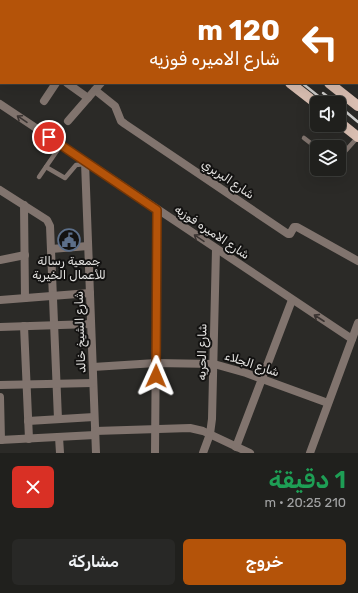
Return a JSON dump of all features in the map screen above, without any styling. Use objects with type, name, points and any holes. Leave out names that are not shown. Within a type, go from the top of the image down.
[{"type":"main road","points":[[291,84],[310,99]]},
{"type":"main road","points":[[330,84],[357,103]]},
{"type":"main road","points":[[346,128],[358,137]]},
{"type":"street","points":[[44,101],[55,84]]},
{"type":"street","points":[[68,84],[88,98]]},
{"type":"street","points":[[68,121],[101,84]]},
{"type":"street","name":"شارع البربري","points":[[95,90],[115,106],[121,121],[125,124],[288,234],[290,234],[294,227],[297,227],[358,261]]},
{"type":"street","name":"شارع الاميره فوزيه","points":[[0,104],[85,163],[352,339]]},
{"type":"street","name":"شارع الشيخ خالد","points":[[85,163],[96,453]]},
{"type":"street","points":[[0,190],[46,220],[50,226],[58,419]]},
{"type":"street","points":[[24,205],[25,298]]},
{"type":"street","points":[[154,453],[157,210]]},
{"type":"street","points":[[51,249],[88,246]]},
{"type":"street","name":"شارع الحريه","points":[[203,453],[210,434],[212,419],[216,250]]},
{"type":"street","points":[[0,260],[25,255]]},
{"type":"street","points":[[0,300],[90,293]]},
{"type":"street","points":[[236,447],[261,378],[292,300]]},
{"type":"street","points":[[0,328],[91,324]]},
{"type":"street","points":[[24,326],[29,439]]},
{"type":"street","points":[[310,453],[357,326]]},
{"type":"street","name":"شارع الجلاء","points":[[93,367],[156,363],[214,364],[261,378],[328,403]]},
{"type":"street","points":[[0,385],[93,383]]},
{"type":"street","points":[[0,398],[1,440],[155,429],[190,428],[210,434],[250,453]]},
{"type":"street","points":[[28,421],[94,417]]},
{"type":"street","points":[[59,437],[60,453]]},
{"type":"lane","points":[[346,150],[358,137]]},
{"type":"lane","points":[[304,138],[310,143]]},
{"type":"lane","points":[[40,177],[61,145]]},
{"type":"lane","points":[[46,168],[64,178],[76,165],[85,163]]},
{"type":"railway","points":[[303,84],[318,96]]},
{"type":"railway","points":[[323,93],[327,96]]},
{"type":"railway","points":[[346,112],[358,122]]},
{"type":"place","name":"جمعية رسالة للأعمال الخيرية","points":[[69,240]]},
{"type":"route","points":[[49,137],[157,210],[156,376]]}]
